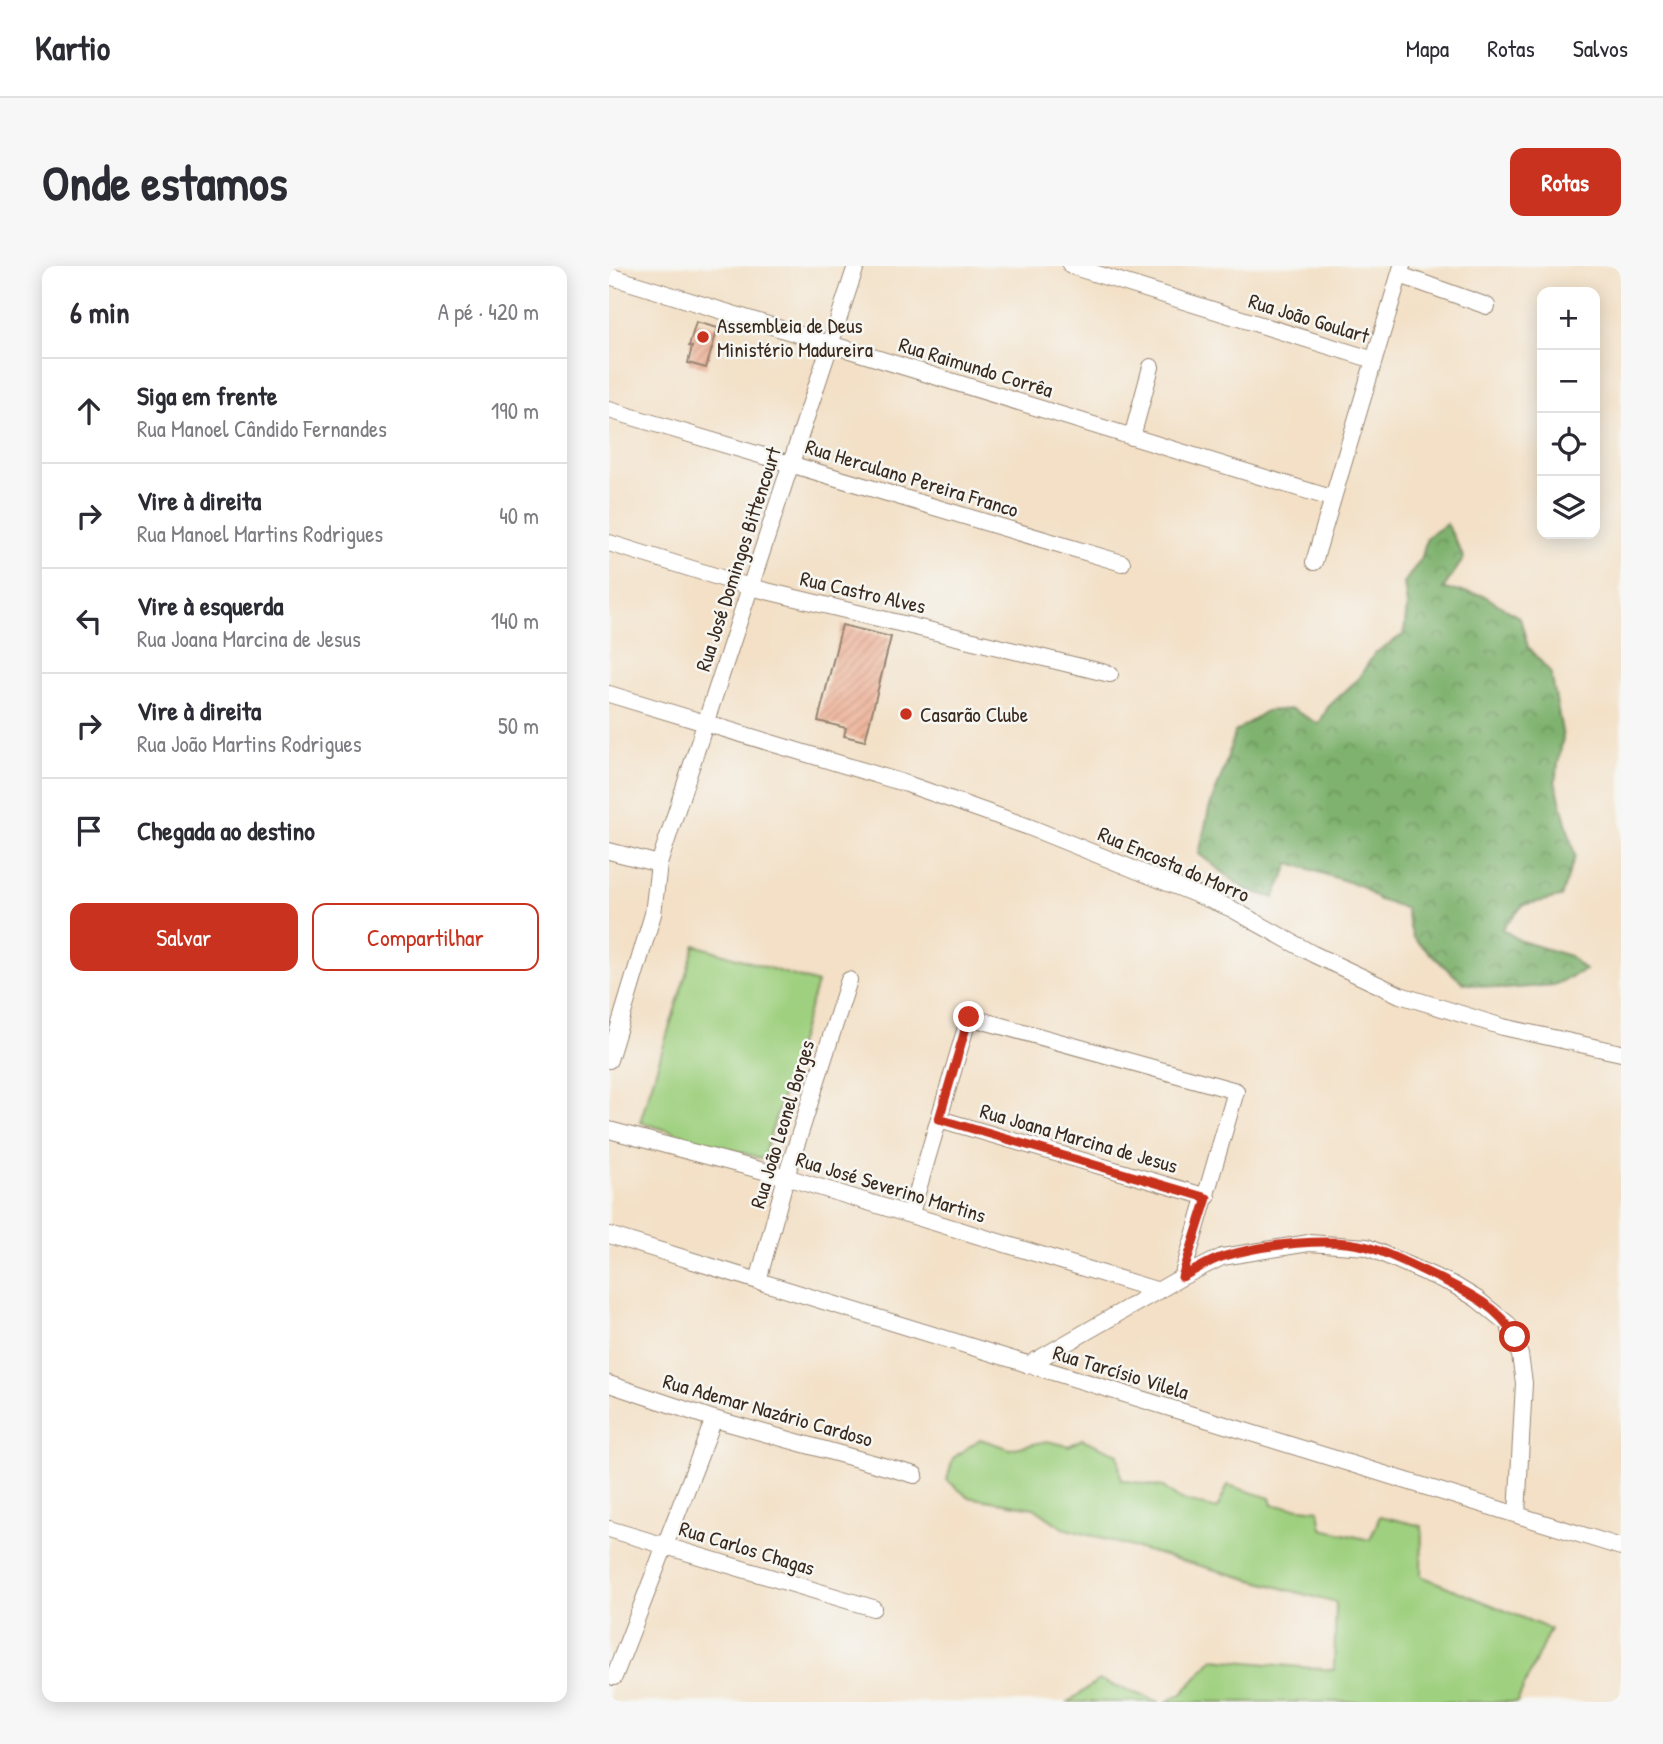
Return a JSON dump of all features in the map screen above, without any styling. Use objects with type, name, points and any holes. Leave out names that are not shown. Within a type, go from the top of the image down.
[{"type":"street","name":"Rua José Domingos Bittencourt","points":[[609,1060],[653,914],[659,864],[856,266]]},
{"type":"street","name":"Rua João Goulart","points":[[1071,266],[1374,360]]},
{"type":"street","points":[[1314,562],[1401,270],[1487,306]]},
{"type":"street","name":"Rua Raimundo Corrêa","points":[[609,276],[1331,498]]},
{"type":"street","points":[[1132,437],[1151,366]]},
{"type":"street","name":"Rua Herculano Pereira Franco","points":[[609,410],[1122,563]]},
{"type":"street","name":"Rua Castro Alves","points":[[609,543],[750,587],[1110,674]]},
{"type":"street","name":"Rua Encosta do Morro","points":[[609,694],[907,784],[1029,827],[1230,908],[1313,954],[1400,995],[1503,1027],[1621,1053]]},
{"type":"street","points":[[609,851],[659,864]]},
{"type":"street","name":"Rua João Leonel Borges","points":[[758,1281],[786,1177],[849,980]]},
{"type":"street","points":[[911,1213],[969,1017],[1236,1091],[1182,1277]]},
{"type":"street","name":"Rua Joana Marcina de Jesus","points":[[939,1119],[1207,1198]]},
{"type":"street","name":"Rua José Severino Martins","points":[[609,1130],[911,1213],[1159,1291]]},
{"type":"street","name":"Rua Tarcísio Vilela","points":[[609,1235],[1621,1547]]},
{"type":"street","points":[[1028,1365],[1222,1257],[1309,1243],[1335,1243],[1374,1249],[1477,1299],[1508,1324],[1520,1355],[1524,1383],[1517,1515]]},
{"type":"street","name":"Rua Ademar Nazário Cardoso","points":[[609,1384],[715,1419],[915,1475]]},
{"type":"street","points":[[614,1677],[715,1419]]},
{"type":"street","name":"Rua Carlos Chagas","points":[[609,1529],[873,1608]]},
{"type":"green space","points":[[1447,524],[1464,558],[1443,589],[1483,595],[1520,618],[1528,647],[1551,673],[1563,737],[1555,781],[1575,856],[1561,897],[1523,905],[1502,929],[1521,941],[1570,956],[1585,970],[1554,985],[1504,989],[1463,983],[1413,938],[1405,908],[1379,900],[1361,886],[1290,863],[1274,898],[1245,889],[1199,854],[1209,809],[1235,732],[1266,711],[1292,709],[1319,724],[1328,707],[1358,679],[1375,653],[1404,634],[1407,606],[1404,583],[1422,557],[1427,537]]},
{"type":"green space","points":[[695,945],[817,983],[763,1159],[640,1122]]},
{"type":"green space","points":[[980,1439],[1010,1449],[1047,1441],[1069,1446],[1082,1439],[1118,1454],[1121,1480],[1163,1487],[1179,1499],[1217,1509],[1228,1485],[1270,1498],[1272,1505],[1319,1510],[1322,1529],[1370,1540],[1380,1516],[1422,1526],[1421,1576],[1550,1629],[1517,1702],[1166,1702],[1182,1694],[1213,1659],[1334,1670],[1336,1603],[1063,1528],[1034,1508],[968,1497],[947,1480],[953,1458]]},
{"type":"green space","points":[[1099,1680],[1160,1702],[1068,1702]]},
{"type":"building","name":"Assembleia de Deus Ministério Madureira","points":[[696,322],[718,328],[706,368],[688,363],[692,347],[689,346]]},
{"type":"building","points":[[842,625],[891,637],[865,741],[844,736],[846,728],[818,721]]},
{"type":"place","name":"Assembleia de Deus Ministério Madureira","points":[[703,337]]},
{"type":"place","name":"Casarão Clube","points":[[906,714]]},
{"type":"route","points":[[969,1017],[939,1119],[1207,1198],[1182,1277],[1222,1257],[1238,1253],[1283,1245],[1352,1244],[1381,1252],[1454,1285],[1493,1310],[1508,1324],[1515,1337]]}]
